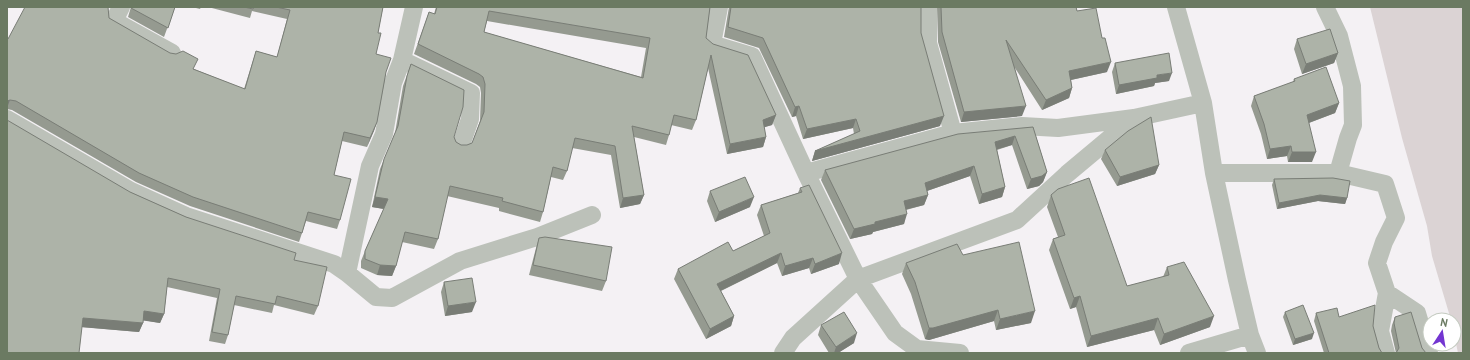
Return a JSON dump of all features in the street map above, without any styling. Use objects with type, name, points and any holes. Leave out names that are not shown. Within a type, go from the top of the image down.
[{"type":"street","points":[[121,7],[114,21],[172,53]]},
{"type":"street","points":[[347,273],[370,166],[384,134],[394,83],[402,60],[414,7]]},
{"type":"street","points":[[719,7],[712,44],[752,56],[806,173],[858,279],[895,333],[917,349],[960,353]]},
{"type":"street","points":[[928,7],[928,43],[953,133]]},
{"type":"street","points":[[1176,7],[1203,103],[1214,173],[1250,335],[1257,353]]},
{"type":"street","points":[[1325,7],[1339,36],[1352,86],[1353,125],[1338,173]]},
{"type":"street","points":[[402,60],[471,93],[470,119],[461,145]]},
{"type":"street","points":[[806,173],[953,133],[1022,126],[1058,128],[1134,118],[1203,103]]},
{"type":"street","points":[[7,118],[131,191],[186,216],[334,264],[376,297],[392,298],[460,261],[537,237],[592,215]]},
{"type":"street","points":[[784,353],[793,338],[858,279],[1017,220],[1067,174],[1134,118]]},
{"type":"street","points":[[1214,173],[1338,173],[1385,184],[1396,218],[1384,242],[1378,263],[1387,293],[1380,331],[1386,353]]},
{"type":"street","points":[[1387,293],[1417,313],[1429,353]]},
{"type":"street","points":[[1189,353],[1250,335]]},
{"type":"shaded area","points":[[1370,7],[1463,7],[1463,353],[1458,352],[1462,352],[1462,312],[1449,312],[1432,256],[1427,226],[1402,138]]},
{"type":"building","points":[[25,7],[108,7],[109,18],[170,53],[176,54],[183,51],[198,59],[193,69],[245,89],[256,51],[277,57],[290,10],[276,7],[383,7],[378,33],[381,33],[376,54],[391,58],[386,72],[377,122],[370,138],[344,132],[334,175],[351,179],[340,220],[308,212],[302,233],[193,197],[139,173],[16,101],[7,101],[7,38],[8,39]]},
{"type":"building","points":[[131,7],[175,7],[168,28]]},
{"type":"building","points":[[437,7],[710,7],[706,38],[713,44],[748,55],[776,115],[763,120],[766,137],[730,144],[711,55],[696,120],[674,115],[669,135],[632,126],[644,195],[623,198],[615,146],[575,138],[567,171],[553,167],[543,212],[502,201],[503,198],[450,186],[438,239],[405,232],[396,266],[380,265],[365,259],[365,251],[388,199],[375,197],[384,159],[398,126],[407,76],[411,64],[464,90],[463,107],[454,137],[456,142],[461,145],[472,143],[484,112],[485,84],[483,77],[418,44],[429,12],[435,14]],"holes":[[[489,11],[650,38],[643,78],[484,32]]]},
{"type":"building","points":[[731,7],[921,7],[921,33],[944,116],[815,151],[860,131],[856,119],[807,129],[799,106],[795,107],[763,38],[728,27]]},
{"type":"building","points":[[941,7],[1076,7],[1077,11],[1096,8],[1102,38],[1105,38],[1111,62],[1069,71],[1072,88],[1046,100],[1006,40],[1026,106],[964,112],[942,32]]},
{"type":"building","points":[[1330,29],[1338,53],[1306,64],[1297,39]]},
{"type":"building","points":[[1169,53],[1172,73],[1157,75],[1157,78],[1119,85],[1115,63]]},
{"type":"building","points":[[1326,67],[1339,103],[1307,115],[1316,152],[1292,152],[1291,146],[1270,149],[1264,124],[1254,96],[1295,81],[1294,79]]},
{"type":"building","points":[[1151,117],[1159,165],[1120,177],[1105,150],[1128,131]]},
{"type":"building","points":[[7,120],[130,192],[186,217],[296,253],[294,260],[327,267],[318,306],[277,296],[275,304],[236,296],[228,335],[212,332],[220,289],[168,278],[164,314],[144,311],[143,323],[83,318],[79,353],[7,353]]},
{"type":"building","points":[[1033,127],[1047,172],[1042,176],[1031,179],[1015,136],[995,142],[1005,187],[982,194],[974,166],[925,183],[928,195],[904,201],[907,214],[854,229],[825,170],[958,134]]},
{"type":"building","points":[[745,177],[754,197],[719,212],[710,191]]},
{"type":"building","points":[[1089,178],[1127,286],[1169,275],[1167,267],[1184,262],[1214,316],[1164,334],[1158,318],[1091,336],[1080,296],[1074,298],[1053,239],[1065,235],[1051,195],[1058,189]]},
{"type":"building","points":[[1333,178],[1350,181],[1347,198],[1320,195],[1279,203],[1274,179]]},
{"type":"building","points":[[809,185],[842,253],[815,264],[813,258],[785,266],[781,253],[717,284],[734,316],[710,329],[678,269],[728,242],[733,251],[770,233],[761,205],[802,192],[800,188]]},
{"type":"building","points":[[545,237],[612,247],[606,281],[533,265],[539,238]]},
{"type":"building","points":[[1019,242],[1035,311],[1000,319],[998,310],[929,328],[915,282],[906,263],[957,244],[963,255]]},
{"type":"building","points":[[472,278],[476,302],[448,306],[444,282]]},
{"type":"building","points":[[1303,305],[1314,333],[1295,339],[1285,312]]},
{"type":"building","points":[[1375,305],[1373,326],[1379,348],[1382,353],[1329,353],[1316,313],[1337,308],[1339,317]]},
{"type":"building","points":[[844,312],[857,333],[836,347],[821,325]]},
{"type":"building","points":[[1411,312],[1422,352],[1426,353],[1396,353],[1399,348],[1394,323],[1395,317]]}]
